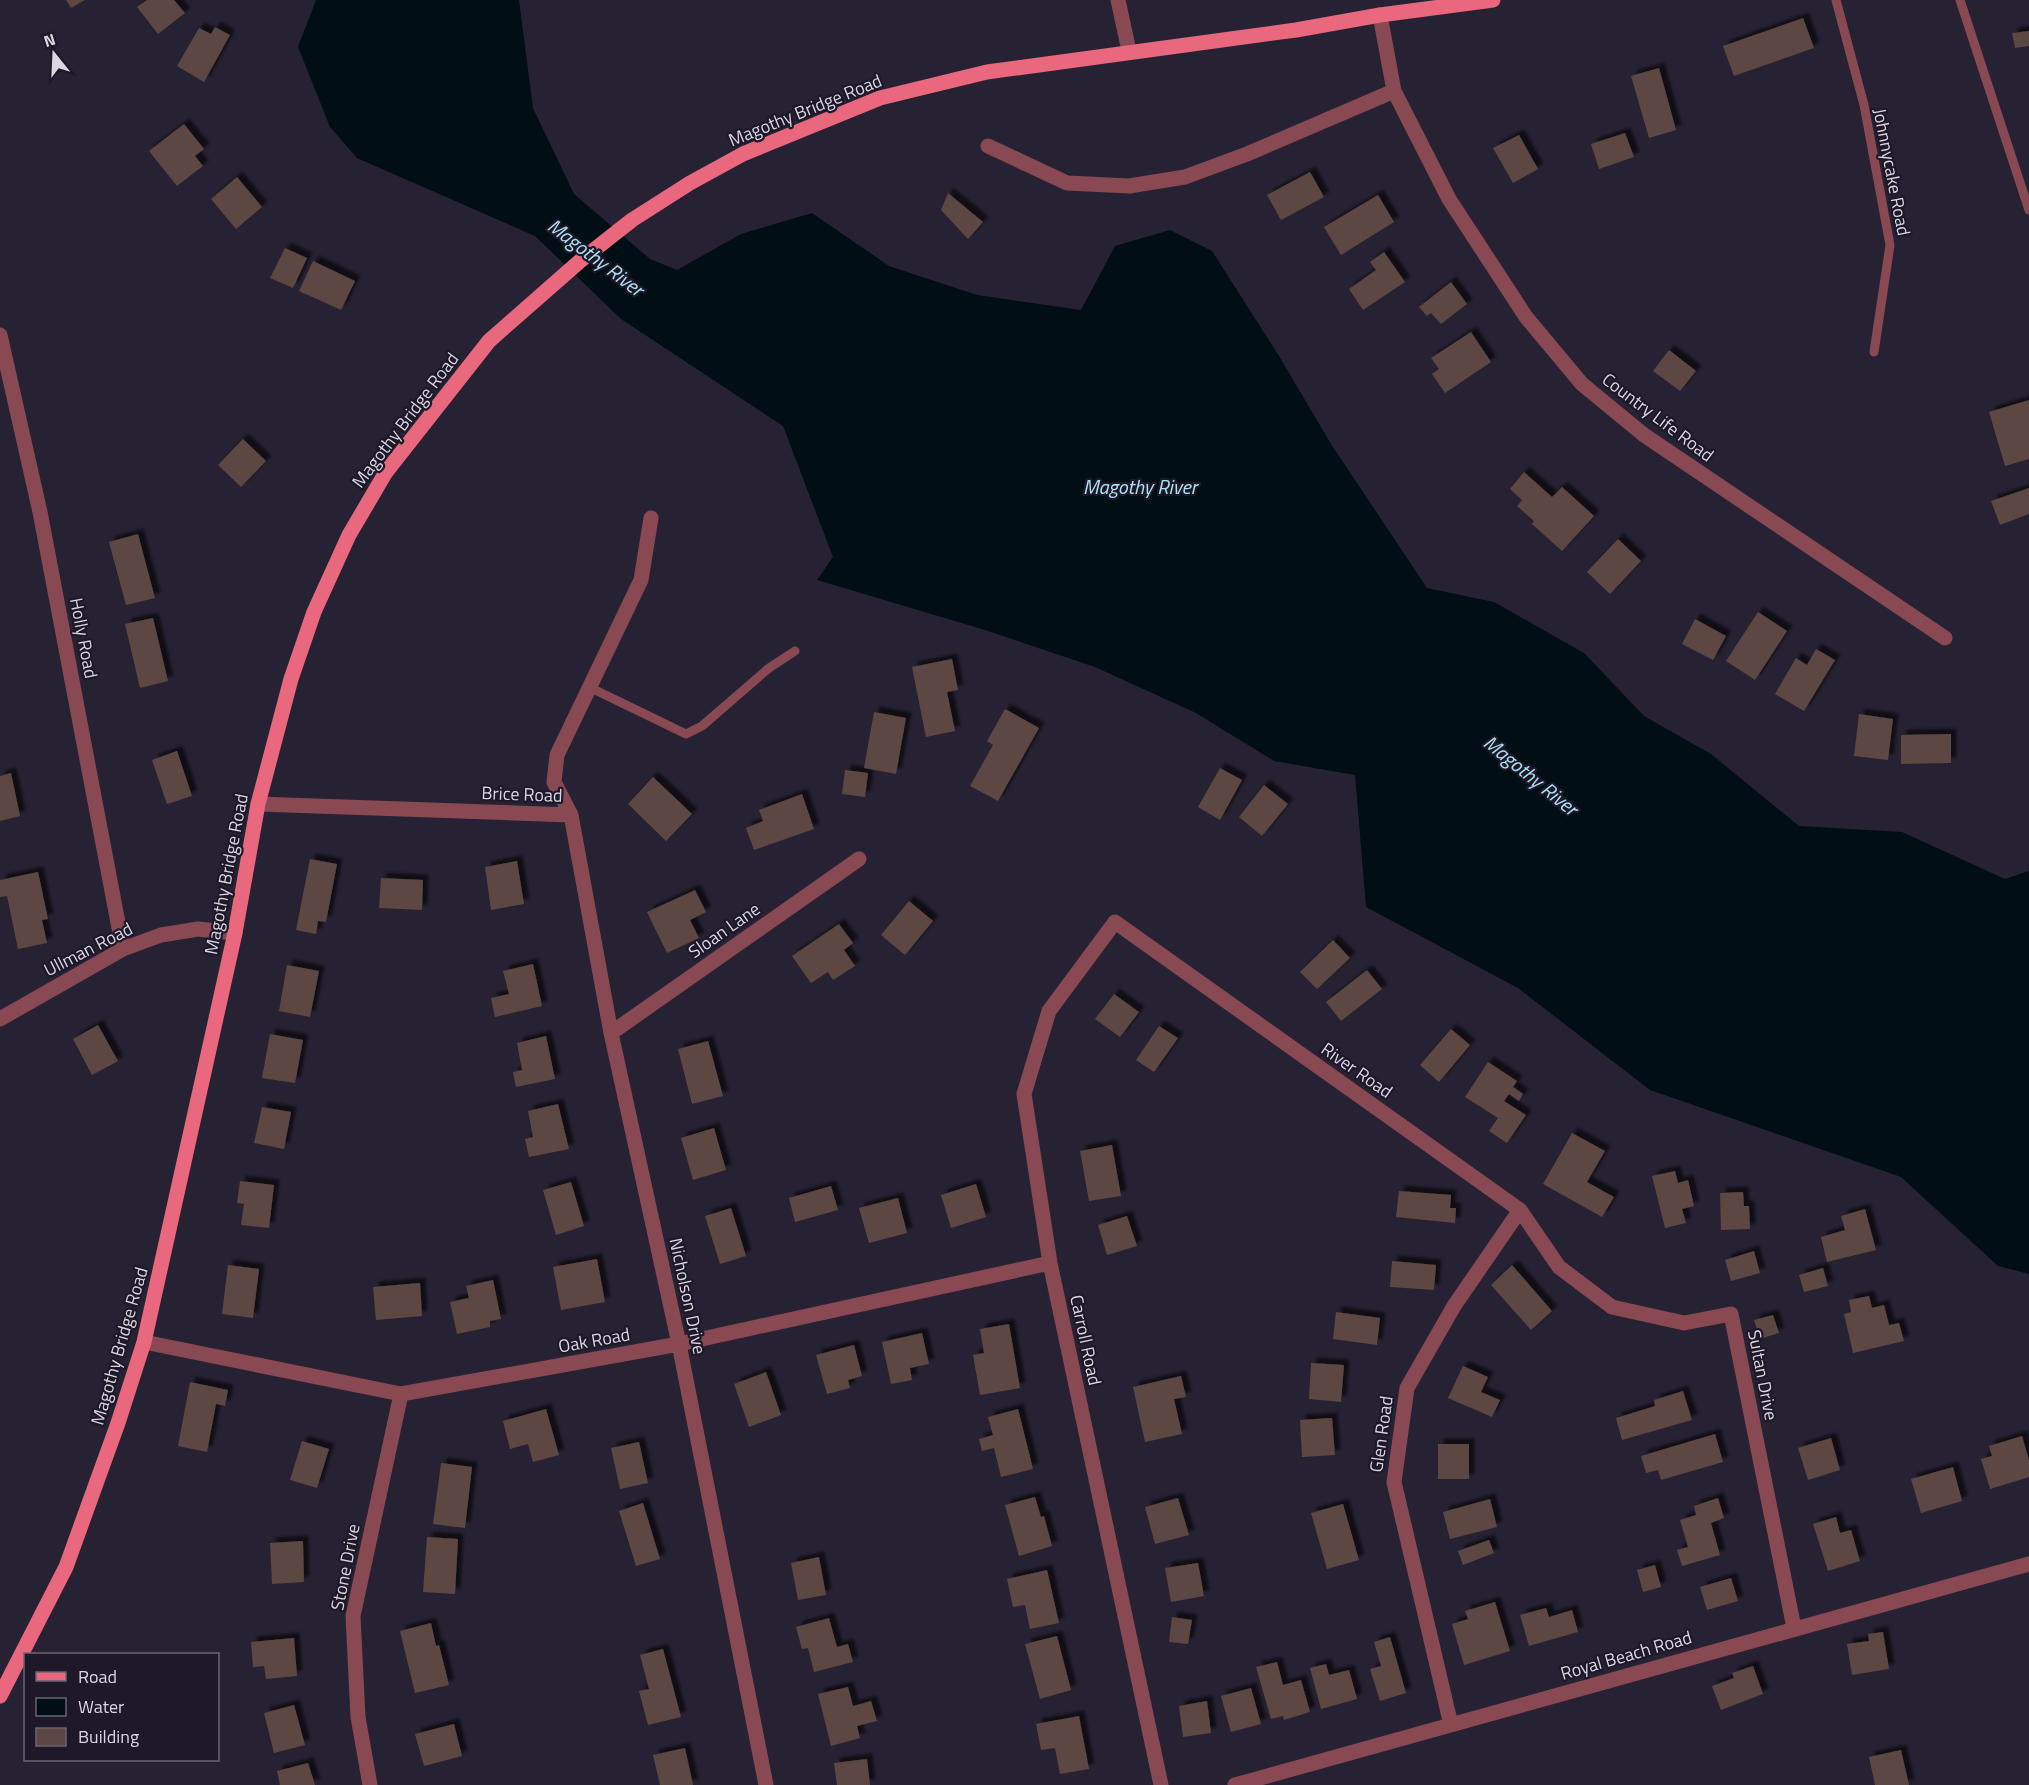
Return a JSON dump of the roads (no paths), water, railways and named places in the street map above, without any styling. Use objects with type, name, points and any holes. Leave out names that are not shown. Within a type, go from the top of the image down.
[{"type":"main road","name":"Magothy Bridge Road","points":[[0,1695],[66,1567],[118,1423],[144,1342],[235,933],[258,804],[291,679],[314,612],[349,535],[386,472],[489,341],[580,261],[632,220],[690,183],[743,154],[880,98],[987,72],[1296,30],[1380,15],[1493,0]]},
{"type":"street","points":[[1118,0],[1129,51]]},
{"type":"street","name":"Country Life Road","points":[[1380,15],[1394,91],[1456,209],[1526,317],[1582,384],[1644,435],[1945,638]]},
{"type":"street","points":[[988,146],[1067,183],[1129,186],[1185,177],[1247,154],[1394,91]]},
{"type":"street","name":"Holly Road","points":[[0,335],[40,512],[123,949]]},
{"type":"street","name":"Brice Road","points":[[258,804],[571,815],[554,782],[557,755],[641,580],[651,518]]},
{"type":"street","name":"Nicholson Drive","points":[[571,815],[611,1033],[679,1344],[766,1785]]},
{"type":"street","name":"Sloan Lane","points":[[611,1033],[859,859]]},
{"type":"street","name":"River Road","points":[[1115,922],[1520,1210],[1559,1267]]},
{"type":"street","name":"Carroll Road","points":[[1115,922],[1049,1011],[1024,1094],[1050,1263],[1161,1785]]},
{"type":"street","name":"Ullman Road","points":[[0,1018],[123,949],[161,935],[198,929],[235,933]]},
{"type":"street","name":"Glen Road","points":[[1451,1725],[1394,1482],[1407,1388],[1454,1306],[1520,1210]]},
{"type":"street","name":"Oak Road","points":[[144,1342],[401,1394],[679,1344],[1050,1263]]},
{"type":"street","name":"Sultan Drive","points":[[1559,1267],[1612,1307],[1684,1323],[1731,1314],[1794,1628]]},
{"type":"street","name":"Stone Drive","points":[[370,1785],[358,1717],[354,1616],[401,1394]]},
{"type":"street","name":"Royal Beach Road","points":[[1235,1785],[2029,1564]]},
{"type":"lane","name":"Johnnycake Road","points":[[1836,0],[1864,105],[1890,245],[1874,352]]},
{"type":"lane","points":[[1960,0],[2029,210]]},
{"type":"lane","points":[[590,687],[686,734],[702,726],[769,668],[795,651]]},
{"type":"water","name":"Magothy River","points":[[316,0],[519,0],[533,108],[574,194],[650,259],[677,270],[741,234],[812,213],[889,266],[977,295],[1081,310],[1115,246],[1170,230],[1212,251],[1279,356],[1331,444],[1427,588],[1494,602],[1584,653],[1644,716],[1711,754],[1799,826],[1902,832],[2005,879],[2029,871],[2029,1274],[1998,1266],[1901,1177],[1650,1090],[1518,988],[1366,907],[1355,775],[1274,761],[1196,713],[1095,667],[985,630],[817,580],[833,557],[783,426],[621,319],[535,236],[357,158],[330,127],[298,47]]}]
